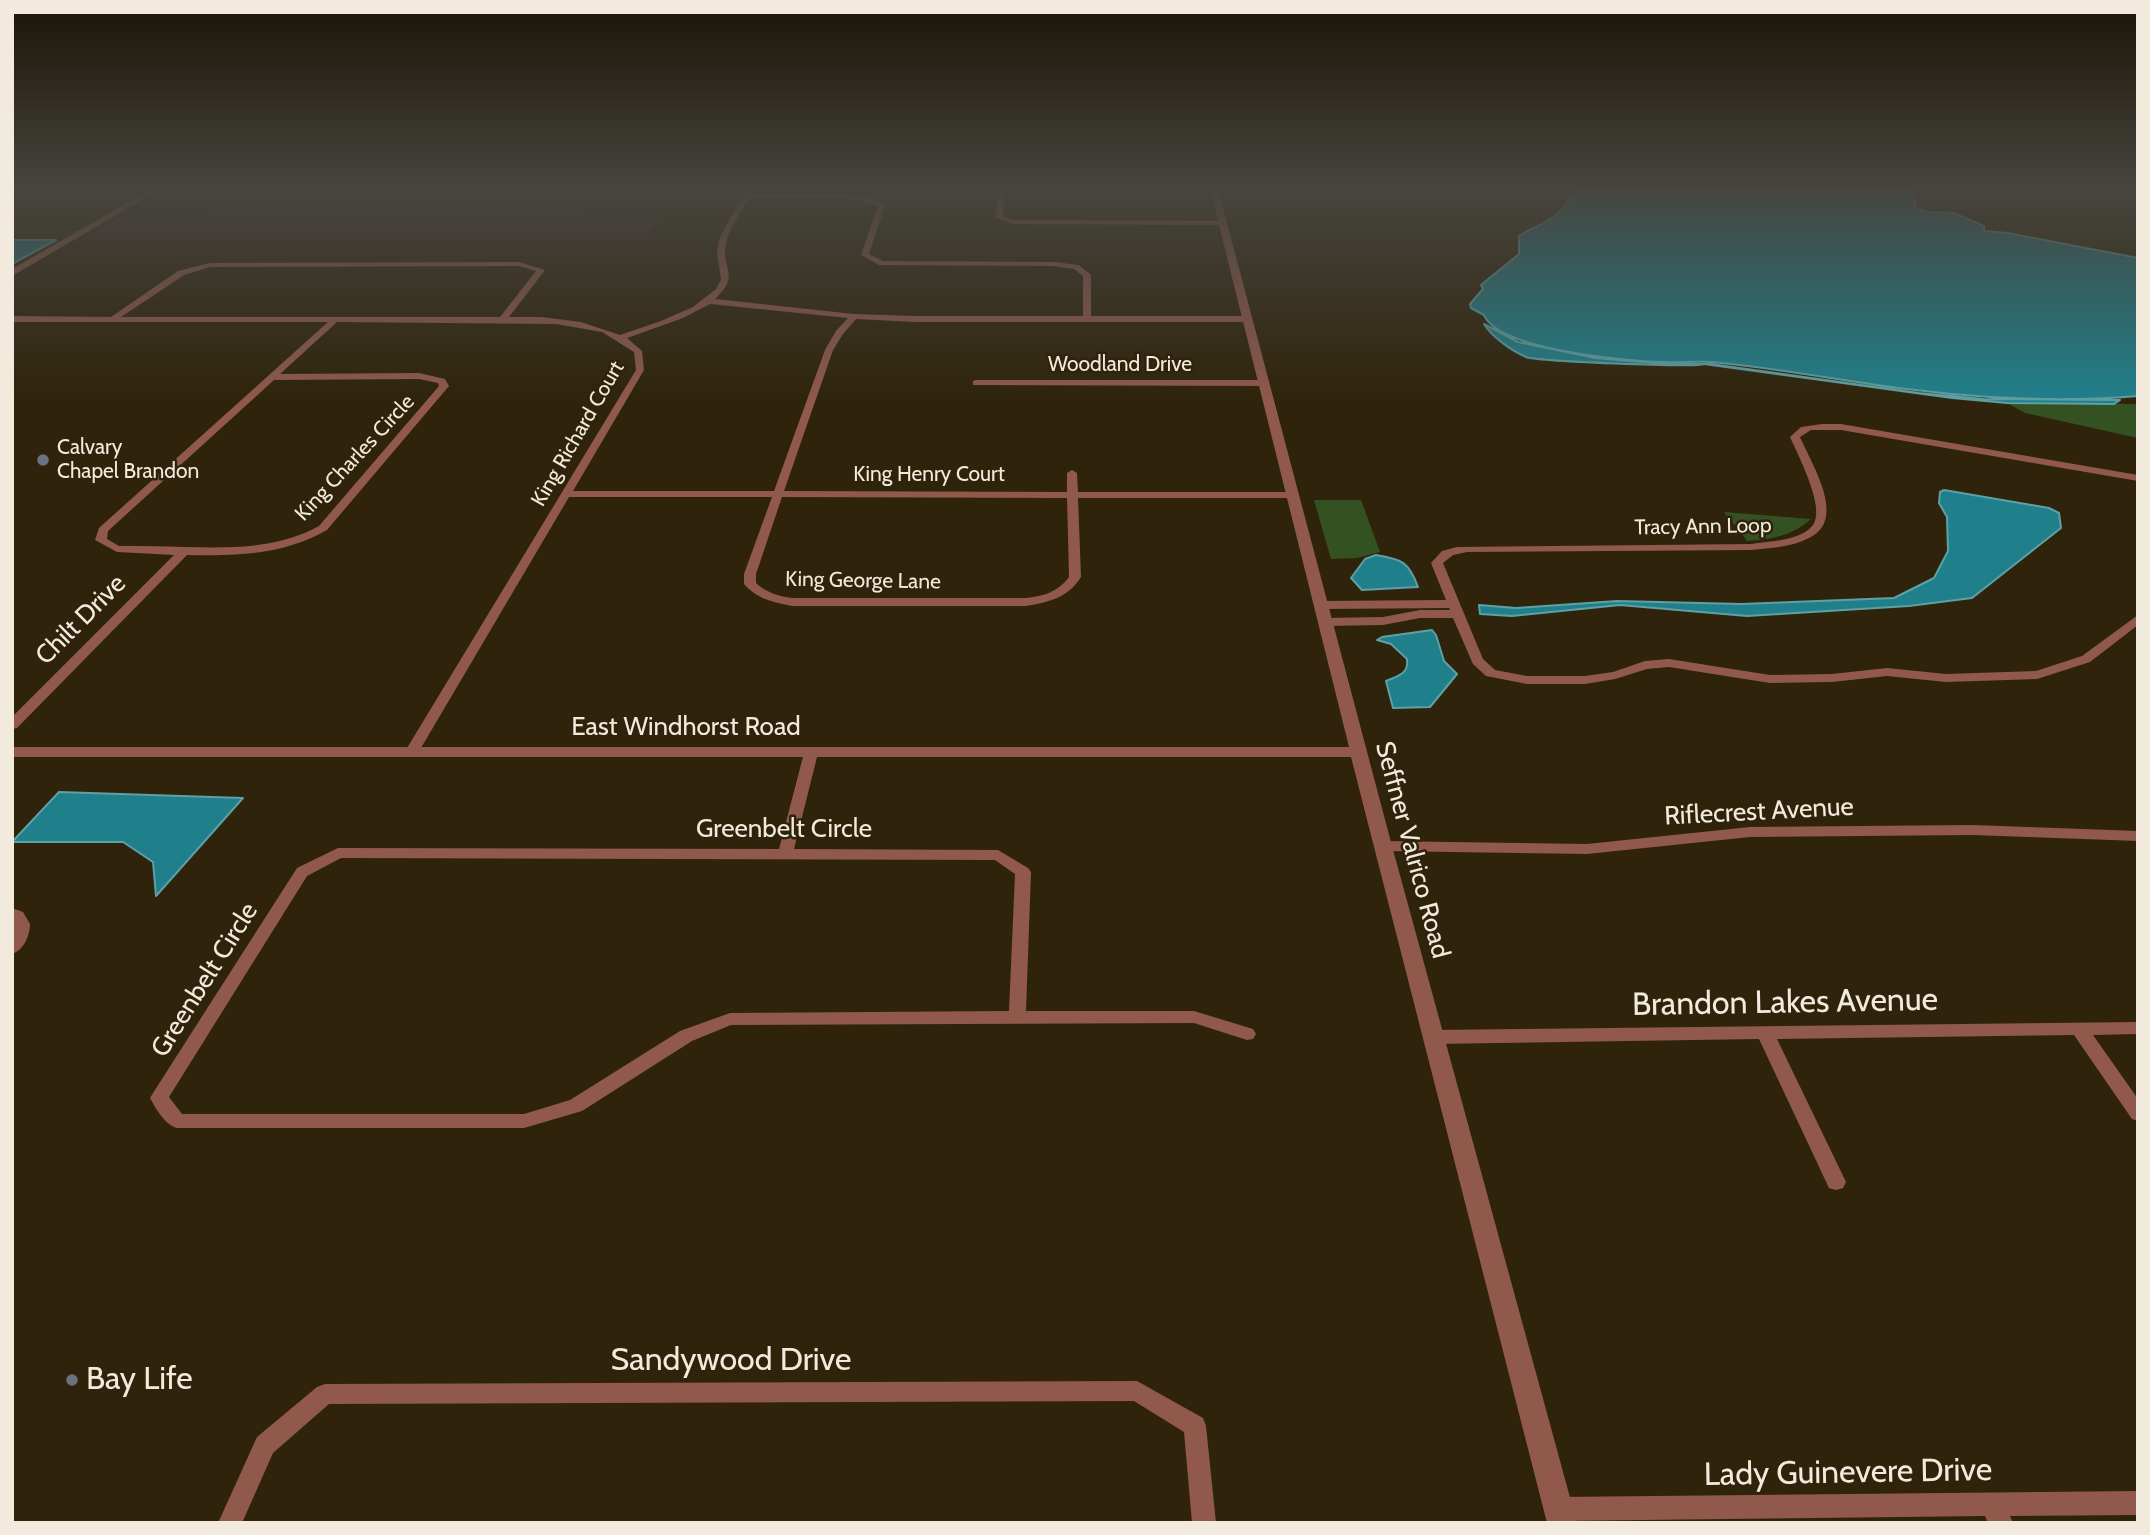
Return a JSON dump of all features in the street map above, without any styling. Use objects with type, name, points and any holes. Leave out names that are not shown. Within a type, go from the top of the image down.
[{"type":"street","points":[[12,273],[33,261]]},
{"type":"street","points":[[622,337],[676,318],[708,301],[726,278],[722,261]]},
{"type":"street","points":[[877,261],[882,263],[1053,264],[1076,267],[1087,275],[1087,319]]},
{"type":"street","name":"Seffner Valrico Road","points":[[1232,261],[1560,1516]]},
{"type":"street","points":[[113,319],[181,273],[211,265],[519,264],[541,270],[503,319]]},
{"type":"street","points":[[708,301],[854,316],[916,319],[1247,319]]},
{"type":"street","name":"King George Lane","points":[[854,316],[829,350],[777,495],[750,575],[750,584],[758,593],[792,602],[1026,602],[1059,595],[1069,588],[1075,577],[1072,473]]},
{"type":"street","name":"King Richard Court","points":[[12,319],[503,319],[572,323],[600,328],[622,337],[638,351],[640,370],[411,752]]},
{"type":"street","name":"King Charles Circle","points":[[272,377],[419,376],[442,381],[444,386],[323,528],[313,536],[296,543],[263,549],[117,549],[101,540],[100,536],[272,377],[336,319]]},
{"type":"street","name":"Woodland Drive","points":[[976,383],[1264,383]]},
{"type":"street","name":"Tracy Ann Loop","points":[[2138,478],[1841,428],[1810,427],[1799,431],[1795,437],[1824,508],[1824,521],[1802,539],[1751,547],[1466,549],[1441,555],[1437,564],[1477,661],[1491,673],[1527,680],[1586,680],[1615,675],[1645,665],[1670,663],[1770,679],[1832,678],[1887,672],[1946,678],[2037,675],[2086,659],[2138,619]]},
{"type":"street","name":"King Henry Court","points":[[567,494],[1292,495]]},
{"type":"street","name":"Chilt Drive","points":[[12,724],[185,550]]},
{"type":"street","points":[[1323,613],[1383,604],[1456,609]]},
{"type":"street","points":[[1383,604],[1389,620]]},
{"type":"street","points":[[1323,613],[1389,620],[1456,609]]},
{"type":"street","name":"East Windhorst Road","points":[[12,752],[1359,752]]},
{"type":"street","points":[[786,852],[811,753]]},
{"type":"street","name":"Riflecrest Avenue","points":[[1383,846],[1587,849],[1750,832],[1973,830],[2138,836]]},
{"type":"street","name":"Greenbelt Circle","points":[[1017,1017],[1023,872],[998,855],[786,852],[338,853],[302,872],[159,1098],[177,1121],[524,1121],[576,1105],[686,1036],[730,1019],[1194,1017],[1247,1034]]},
{"type":"street","points":[[12,914],[18,915],[23,922],[23,930],[12,948]]},
{"type":"street","name":"Brandon Lakes Avenue","points":[[1433,1037],[2138,1028]]},
{"type":"street","points":[[2079,1029],[2138,1114]]},
{"type":"street","points":[[1765,1033],[1836,1182]]},
{"type":"street","name":"Sandywood Drive","points":[[230,1523],[265,1445],[325,1394],[1123,1391],[1137,1391],[1195,1426],[1204,1523]]},
{"type":"street","name":"Lady Guinevere Drive","points":[[1560,1516],[1997,1514],[2138,1503]]},
{"type":"green space","points":[[2007,403],[2138,404],[2138,438],[2025,413]]},
{"type":"green space","points":[[1314,500],[1361,500],[1380,552],[1357,558],[1331,559]]},
{"type":"green space","points":[[1724,512],[1811,519],[1781,536],[1747,541]]},
{"type":"water","points":[[1511,261],[2138,261],[2138,396],[2055,399],[1943,393],[1736,365],[1594,356],[1537,345],[1494,327],[1484,315],[1471,308],[1470,304],[1483,289],[1481,285]]},
{"type":"water","points":[[1484,324],[1518,342],[1595,358],[1704,364],[1673,365],[1615,364],[1526,357],[1503,343]]},
{"type":"water","points":[[1704,364],[1983,399],[2120,400],[2114,404],[2007,403],[1952,398]]},
{"type":"water","points":[[1944,490],[2049,508],[2059,513],[2061,528],[1972,598],[1909,606],[1747,616],[1620,605],[1512,616],[1480,614],[1479,605],[1516,608],[1617,601],[1742,604],[1894,598],[1934,578],[1948,551],[1947,517],[1939,503],[1940,492]]},
{"type":"water","points":[[1376,555],[1403,563],[1408,567],[1418,587],[1362,590],[1351,578],[1365,559]]},
{"type":"water","points":[[1432,630],[1444,661],[1457,674],[1430,707],[1393,708],[1386,681],[1404,671],[1407,659],[1391,644],[1377,640]]},
{"type":"water","points":[[59,792],[243,798],[156,896],[153,862],[123,842],[12,842]]},
{"type":"place","name":"Calvary Chapel Brandon","points":[[43,460]]},
{"type":"place","name":"Bay Life","points":[[72,1380]]}]
